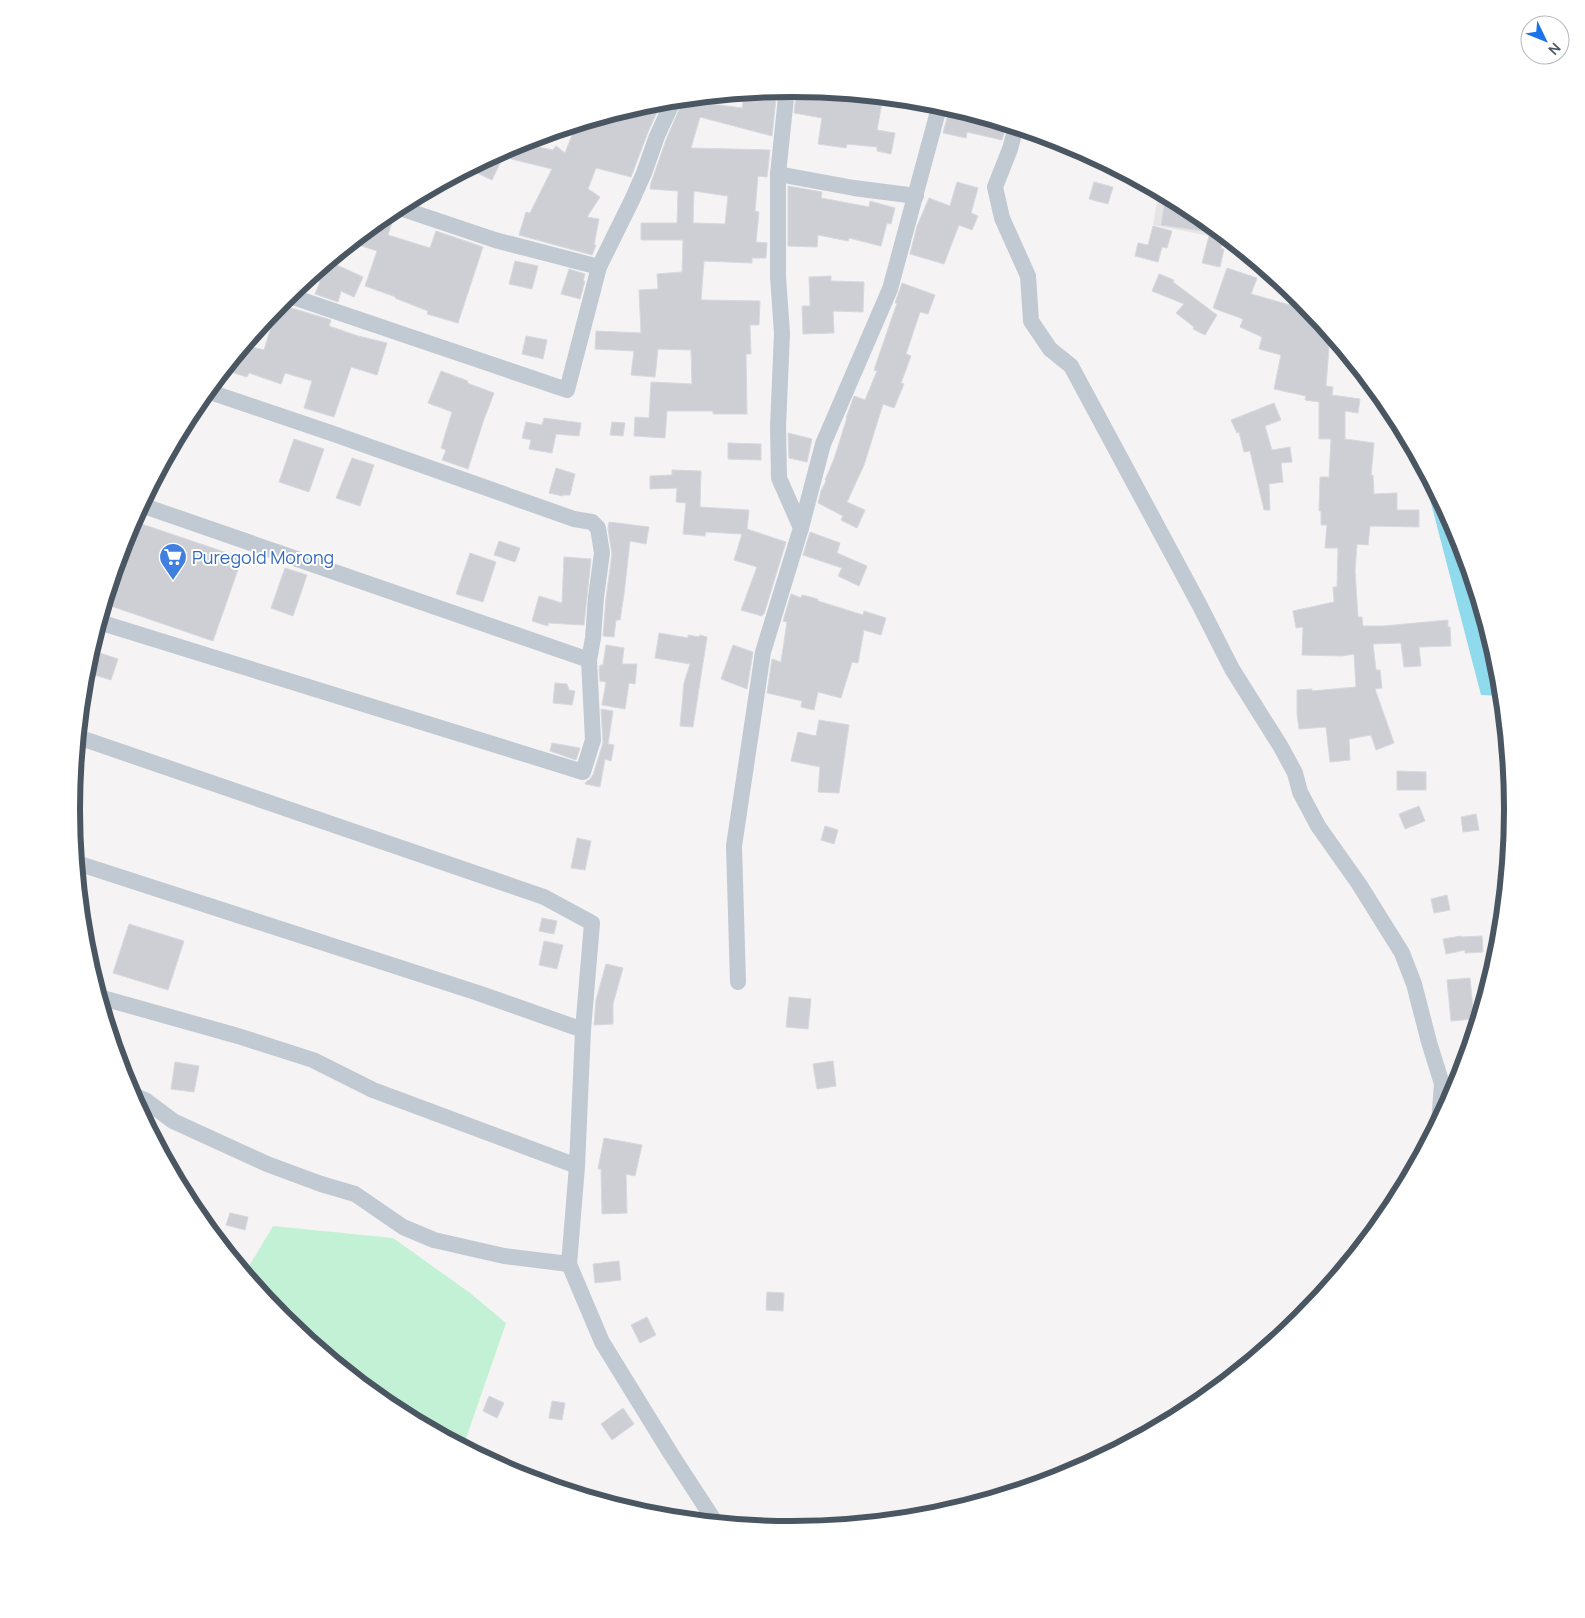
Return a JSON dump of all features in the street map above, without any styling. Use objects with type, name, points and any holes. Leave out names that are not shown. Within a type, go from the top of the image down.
[{"type":"street","points":[[786,97],[778,174],[778,277],[782,333],[778,427],[779,478],[801,528]]},
{"type":"street","points":[[296,299],[567,390],[599,267],[632,200],[670,107]]},
{"type":"street","points":[[738,982],[734,846],[763,652],[801,528],[824,444],[890,289],[938,111]]},
{"type":"street","points":[[1015,132],[995,187],[1002,218],[1028,276],[1031,321],[1050,349],[1070,366],[1199,604],[1232,669],[1281,747],[1295,773],[1300,792],[1318,826],[1402,953],[1414,984],[1442,1084],[1440,1107]]},
{"type":"street","points":[[778,174],[854,188],[916,196]]},
{"type":"street","points":[[408,210],[495,240],[599,267]]},
{"type":"street","points":[[104,624],[583,772],[593,740],[589,660],[594,638],[596,597],[602,553],[598,528],[592,522],[574,519],[214,393]]},
{"type":"street","points":[[147,507],[589,660]]},
{"type":"street","points":[[84,739],[544,897],[592,923],[583,1030],[577,1166],[569,1264],[602,1342],[712,1516]]},
{"type":"street","points":[[83,864],[478,993],[583,1030]]},
{"type":"street","points":[[106,998],[313,1060],[373,1090],[577,1166]]},
{"type":"street","points":[[142,1099],[173,1120],[267,1164],[354,1194],[403,1227],[434,1240],[504,1256],[569,1264]]},
{"type":"shaded area","points":[[1158,198],[1216,237],[1153,225]]},
{"type":"green space","points":[[273,1226],[393,1238],[470,1293],[506,1323],[465,1442],[436,1426],[359,1374],[323,1345],[289,1313],[248,1268]]},
{"type":"water","points":[[1425,482],[1451,536],[1481,625],[1495,696],[1481,695]]},
{"type":"building","points":[[776,97],[772,136],[700,117],[691,148],[770,150],[767,177],[758,176],[755,211],[759,212],[756,242],[767,243],[766,258],[752,258],[752,263],[704,261],[701,300],[760,301],[759,325],[750,325],[751,354],[746,354],[747,414],[713,414],[713,411],[667,411],[665,438],[634,436],[635,417],[649,418],[651,382],[692,384],[691,350],[658,349],[655,377],[631,375],[634,351],[595,349],[596,331],[641,333],[639,290],[658,289],[657,274],[682,272],[683,240],[641,240],[641,223],[677,223],[678,191],[650,189],[666,140],[681,106],[712,102],[711,104],[742,108],[744,98]],"holes":[[[694,191],[728,196],[725,224],[693,223]]]},
{"type":"building","points":[[796,97],[839,98],[882,103],[877,130],[895,133],[891,154],[877,151],[877,147],[847,144],[846,148],[818,144],[822,118],[794,113]]},
{"type":"building","points":[[658,109],[631,177],[596,168],[588,189],[600,197],[587,217],[599,219],[594,245],[596,245],[592,255],[519,235],[526,212],[530,213],[552,169],[505,158],[533,146],[553,150],[556,146],[565,153],[574,131]]},
{"type":"building","points":[[948,114],[1005,129],[1002,140],[967,132],[966,138],[943,133]]},
{"type":"building","points":[[502,159],[492,180],[477,173],[479,169]]},
{"type":"building","points":[[957,182],[978,188],[971,213],[978,216],[972,230],[959,225],[944,264],[910,254],[917,226],[929,198],[950,206]]},
{"type":"building","points":[[1094,182],[1113,187],[1108,204],[1089,199]]},
{"type":"building","points":[[788,186],[822,192],[821,198],[869,207],[870,201],[895,208],[891,224],[887,223],[881,246],[849,238],[848,241],[818,235],[817,247],[788,246]]},
{"type":"building","points":[[1165,202],[1209,232],[1161,225]]},
{"type":"building","points":[[393,220],[388,235],[430,248],[436,231],[483,247],[458,323],[427,314],[428,311],[365,286],[377,251],[359,245]]},
{"type":"building","points":[[1153,226],[1172,231],[1167,248],[1162,247],[1158,262],[1135,256],[1138,243],[1148,245]]},
{"type":"building","points":[[1210,233],[1222,242],[1221,249],[1224,249],[1220,267],[1202,263]]},
{"type":"building","points":[[515,261],[538,266],[532,289],[509,284]]},
{"type":"building","points":[[334,264],[363,277],[354,297],[341,291],[338,302],[315,294],[320,282],[315,280]]},
{"type":"building","points":[[1227,268],[1257,278],[1251,294],[1290,305],[1291,300],[1296,305],[1329,341],[1326,386],[1333,387],[1332,395],[1360,399],[1358,413],[1345,411],[1345,439],[1374,443],[1371,475],[1373,475],[1374,494],[1397,493],[1397,510],[1419,510],[1419,527],[1370,526],[1368,545],[1357,544],[1355,571],[1358,617],[1362,617],[1363,626],[1448,620],[1451,646],[1419,647],[1421,666],[1404,667],[1401,643],[1373,644],[1376,670],[1380,670],[1382,688],[1375,689],[1394,743],[1376,750],[1371,735],[1349,739],[1350,760],[1330,762],[1326,727],[1299,729],[1297,714],[1297,690],[1312,689],[1312,691],[1356,687],[1354,654],[1342,656],[1302,655],[1303,627],[1296,628],[1293,611],[1334,602],[1333,587],[1337,587],[1338,548],[1325,548],[1327,525],[1321,525],[1321,511],[1319,511],[1320,477],[1329,477],[1331,439],[1319,439],[1319,402],[1305,400],[1306,396],[1274,389],[1281,355],[1259,349],[1262,337],[1240,327],[1243,319],[1213,308]]},
{"type":"building","points":[[569,269],[585,274],[580,299],[561,294]]},
{"type":"building","points":[[1159,274],[1174,280],[1173,282],[1217,315],[1205,335],[1193,329],[1194,327],[1176,313],[1184,304],[1152,291]]},
{"type":"building","points":[[831,276],[831,281],[864,282],[863,312],[833,311],[834,333],[803,334],[802,306],[810,306],[809,277]]},
{"type":"building","points":[[902,283],[935,295],[928,314],[920,312],[906,354],[911,356],[901,383],[904,384],[894,408],[883,404],[864,465],[847,502],[865,510],[857,528],[841,520],[843,516],[818,503],[854,396],[865,400],[877,371],[874,370]]},
{"type":"building","points":[[287,307],[331,320],[329,326],[387,343],[377,375],[351,367],[334,417],[304,408],[312,381],[285,373],[281,384],[249,373],[247,377],[230,372],[251,347],[264,350],[272,323]]},
{"type":"building","points":[[526,336],[547,340],[543,359],[522,354]]},
{"type":"building","points":[[441,371],[494,393],[468,469],[442,460],[446,450],[441,448],[452,412],[428,403]]},
{"type":"building","points":[[1274,403],[1281,420],[1265,426],[1272,450],[1290,447],[1292,462],[1281,463],[1283,482],[1269,484],[1270,510],[1264,510],[1250,451],[1244,452],[1239,432],[1237,433],[1231,420]]},
{"type":"building","points":[[544,418],[581,423],[579,436],[556,434],[552,453],[529,449],[531,440],[522,438],[526,422],[542,425]]},
{"type":"building","points":[[612,422],[625,423],[623,436],[610,435]]},
{"type":"building","points":[[788,433],[812,439],[807,462],[789,458]]},
{"type":"building","points":[[294,439],[324,449],[309,492],[279,482]]},
{"type":"building","points":[[728,443],[761,444],[761,460],[728,459]]},
{"type":"building","points":[[352,458],[374,465],[360,506],[336,498]]},
{"type":"building","points":[[556,468],[575,474],[570,495],[563,496],[549,493]]},
{"type":"building","points":[[672,470],[701,471],[700,507],[749,510],[747,529],[786,542],[762,616],[741,610],[757,567],[734,560],[742,534],[706,532],[705,536],[683,534],[686,503],[676,502],[677,488],[650,489],[650,476],[672,475]]},
{"type":"building","points":[[609,522],[649,527],[646,544],[630,541],[620,620],[616,620],[614,637],[603,636],[612,554],[608,529]]},
{"type":"building","name":"Puregold Morong","points":[[140,523],[242,558],[213,641],[110,606]]},
{"type":"building","points":[[810,532],[840,543],[837,553],[867,566],[859,586],[838,576],[842,568],[803,555]]},
{"type":"building","points":[[499,541],[520,548],[515,562],[494,555]]},
{"type":"building","points":[[470,553],[496,562],[483,602],[456,594]]},
{"type":"building","points":[[564,557],[591,559],[584,625],[548,623],[548,626],[532,621],[539,596],[562,603]]},
{"type":"building","points":[[285,568],[307,575],[293,616],[271,608]]},
{"type":"building","points":[[791,594],[801,598],[802,595],[818,599],[818,601],[863,615],[864,611],[886,618],[881,635],[864,630],[858,663],[852,662],[841,698],[818,692],[814,710],[801,707],[802,701],[767,693],[772,659],[781,662],[787,622],[783,621]]},
{"type":"building","points":[[659,633],[688,638],[688,635],[707,637],[693,727],[680,726],[684,683],[690,664],[655,658]]},
{"type":"building","points":[[606,645],[624,648],[622,664],[637,664],[635,684],[629,683],[625,709],[602,705],[606,682],[600,681],[599,670],[600,665],[603,665]]},
{"type":"building","points":[[733,645],[753,652],[747,689],[721,679]]},
{"type":"building","points":[[98,652],[118,659],[111,680],[93,675]]},
{"type":"building","points":[[555,683],[567,684],[569,690],[575,691],[572,705],[553,703]]},
{"type":"building","points":[[601,709],[613,711],[608,744],[614,745],[611,761],[605,759],[600,787],[585,784],[593,775],[603,743]]},
{"type":"building","points":[[819,720],[849,725],[839,793],[818,792],[820,767],[791,761],[798,732],[816,736]]},
{"type":"building","points":[[552,743],[580,748],[576,760],[550,751]]},
{"type":"building","points":[[1397,771],[1426,772],[1426,790],[1397,790]]},
{"type":"building","points":[[1419,806],[1425,821],[1405,829],[1399,814]]},
{"type":"building","points":[[1476,814],[1479,830],[1463,832],[1461,817]]},
{"type":"building","points":[[825,826],[838,830],[834,844],[821,840]]},
{"type":"building","points":[[577,838],[591,841],[585,870],[571,868]]},
{"type":"building","points":[[1447,895],[1450,910],[1434,913],[1431,899]]},
{"type":"building","points":[[542,918],[557,921],[554,934],[539,931]]},
{"type":"building","points":[[129,924],[184,941],[168,990],[113,973]]},
{"type":"building","points":[[1461,936],[1482,936],[1483,952],[1465,953],[1465,950],[1446,954],[1443,939]]},
{"type":"building","points":[[544,941],[563,945],[557,969],[539,965]]},
{"type":"building","points":[[606,964],[623,968],[613,1004],[613,1024],[594,1025],[596,1000]]},
{"type":"building","points":[[1470,978],[1473,1019],[1451,1021],[1447,980]]},
{"type":"building","points":[[789,997],[811,999],[808,1029],[786,1027]]},
{"type":"building","points":[[833,1061],[836,1086],[817,1089],[813,1064]]},
{"type":"building","points":[[175,1062],[199,1066],[194,1092],[171,1089]]},
{"type":"building","points":[[604,1138],[642,1145],[635,1176],[626,1174],[627,1213],[602,1214],[601,1169],[598,1169]]},
{"type":"building","points":[[230,1213],[248,1217],[245,1230],[226,1225]]},
{"type":"building","points":[[619,1261],[621,1280],[595,1283],[593,1264]]},
{"type":"building","points":[[767,1292],[784,1293],[783,1311],[766,1310]]},
{"type":"building","points":[[647,1317],[656,1335],[640,1343],[631,1325]]},
{"type":"building","points":[[489,1396],[504,1403],[497,1418],[483,1411]]},
{"type":"building","points":[[552,1401],[565,1403],[562,1420],[549,1418]]},
{"type":"building","points":[[623,1408],[634,1424],[612,1440],[601,1424]]},
{"type":"place","name":"Puregold Morong","points":[[173,581]]}]
